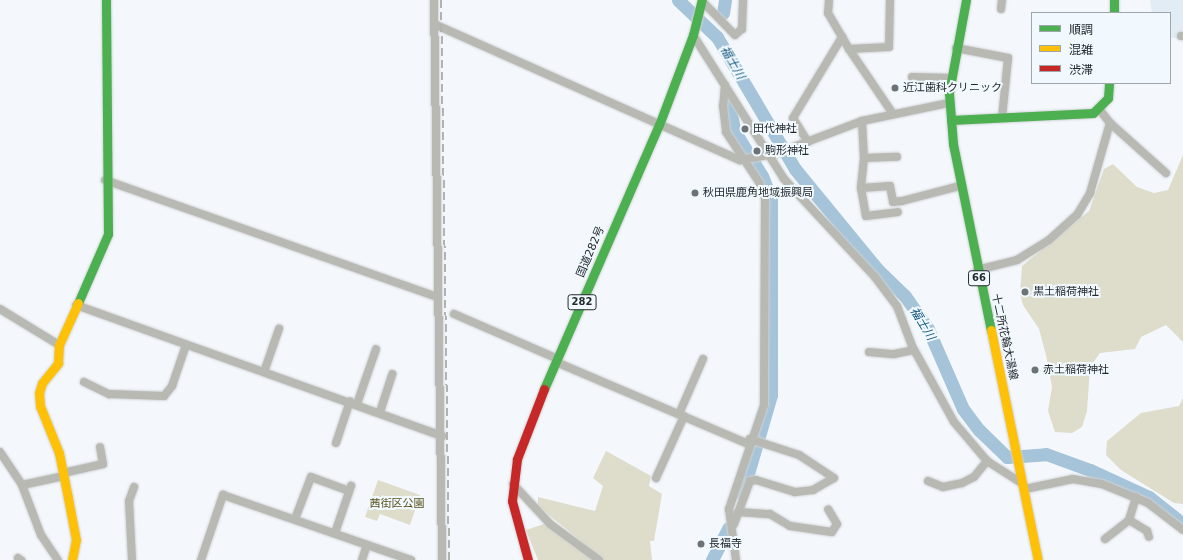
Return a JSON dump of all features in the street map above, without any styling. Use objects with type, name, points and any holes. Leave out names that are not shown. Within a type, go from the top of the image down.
[{"type":"main road","points":[[72,560],[76,540],[63,475],[38,393],[42,383],[58,363],[59,345],[108,234],[105,180],[106,0]]},
{"type":"main road","name":"十二所花輪大湯線","points":[[966,0],[956,48],[952,78],[949,103],[951,120],[960,186],[1038,560]]},
{"type":"main road","points":[[1114,0],[1114,12]]},
{"type":"main road","name":"国道282号","points":[[528,560],[512,501],[511,482],[526,431],[659,125],[693,35],[702,1]]},
{"type":"main road","points":[[951,120],[1082,115],[1099,109],[1108,98],[1109,84]]},
{"type":"street","points":[[434,0],[438,297],[442,436],[442,560]]},
{"type":"street","points":[[702,1],[735,35],[742,29],[743,0]]},
{"type":"street","points":[[828,0],[828,13],[849,49],[894,114]]},
{"type":"street","points":[[849,49],[889,46],[890,0]]},
{"type":"street","points":[[1001,10],[1002,0]]},
{"type":"street","points":[[434,24],[659,125],[749,160],[772,155],[862,121],[949,103]]},
{"type":"street","points":[[693,35],[725,86],[772,155],[784,179],[892,300],[905,321],[914,350],[954,422],[987,461],[1024,487],[1073,479],[1102,484],[1136,497],[1183,530]]},
{"type":"street","points":[[804,143],[793,118],[842,37]]},
{"type":"street","points":[[956,48],[1008,58],[1002,118]]},
{"type":"street","points":[[912,77],[952,78]]},
{"type":"street","points":[[725,86],[723,120],[734,147],[749,160],[765,198],[764,405],[749,441],[745,470],[729,509],[733,527],[736,560]]},
{"type":"street","points":[[1099,109],[1110,123],[1166,173]]},
{"type":"street","points":[[862,121],[864,158],[861,188],[866,216],[898,212]]},
{"type":"street","points":[[977,270],[1016,260],[1050,240],[1077,215],[1090,193],[1110,123]]},
{"type":"street","points":[[864,158],[898,157]]},
{"type":"street","points":[[105,180],[438,297]]},
{"type":"street","points":[[861,188],[890,186],[893,202],[960,186]]},
{"type":"street","points":[[76,305],[186,345],[354,402],[442,436]]},
{"type":"street","points":[[0,309],[59,345]]},
{"type":"street","points":[[454,314],[681,415],[749,441],[760,442],[799,455],[834,478],[813,490],[795,492],[756,480],[750,481],[733,527]]},
{"type":"street","points":[[264,372],[279,329]]},
{"type":"street","points":[[84,382],[109,394],[164,396],[172,386],[186,345]]},
{"type":"street","points":[[336,443],[376,349]]},
{"type":"street","points":[[869,352],[894,354],[914,350]]},
{"type":"street","points":[[656,478],[703,359]]},
{"type":"street","points":[[380,412],[392,374]]},
{"type":"street","points":[[22,485],[103,464],[100,447]]},
{"type":"street","points":[[0,452],[22,485],[41,535],[58,560]]},
{"type":"street","points":[[928,481],[943,487],[962,483],[974,477],[987,461]]},
{"type":"street","points":[[295,519],[311,477],[350,489],[335,533]]},
{"type":"street","points":[[511,482],[550,524],[600,560]]},
{"type":"street","points":[[132,560],[129,501],[134,487]]},
{"type":"street","points":[[201,560],[224,495],[410,560]]},
{"type":"street","points":[[1105,539],[1129,520],[1136,497]]},
{"type":"street","points":[[738,512],[770,514],[790,526],[832,532],[837,524],[828,509]]},
{"type":"street","points":[[1129,520],[1147,531],[1150,537]]},
{"type":"street","points":[[362,560],[367,545]]},
{"type":"shaded area","points":[[1150,0],[1183,0],[1183,38],[1171,38],[1171,12],[1152,12]]},
{"type":"green space","points":[[1183,155],[1183,342],[1166,325],[1141,337],[1135,349],[1100,353],[1090,367],[1087,411],[1082,427],[1072,433],[1055,432],[1048,411],[1052,387],[1046,355],[1039,329],[1023,305],[1020,294],[1022,266],[1089,211],[1104,169],[1113,164],[1137,187],[1154,193],[1168,190]]},
{"type":"green space","points":[[1183,398],[1183,504],[1174,503],[1121,470],[1106,455],[1107,441],[1141,413],[1179,406]]},
{"type":"green space","points":[[606,451],[651,476],[649,486],[662,494],[654,541],[650,541],[652,560],[604,560],[538,506],[538,497],[595,511],[603,486],[593,478]]},
{"type":"green space","name":"茜街区公園","points":[[378,480],[420,495],[410,525],[380,514],[377,521],[365,517]]},
{"type":"green space","points":[[547,523],[595,560],[538,560],[526,530]]},
{"type":"waterway","name":"福士川","points":[[678,0],[717,37],[795,169],[878,270],[905,296],[928,329],[963,409],[979,430],[1007,457],[1046,454],[1090,470],[1149,497],[1183,524]]},
{"type":"waterway","name":"福士川","points":[[723,13],[725,0]]},
{"type":"waterway","name":"福士川","points":[[728,100],[735,132],[762,176],[771,198],[771,395],[742,494]]},
{"type":"waterway","name":"福士川","points":[[712,560],[728,528]]},
{"type":"railway","points":[[441,0],[449,560]]},
{"type":"traffic: fast","points":[[78,303],[108,234],[106,0]]},
{"type":"traffic: fast","points":[[544,389],[659,125],[693,35],[702,0]]},
{"type":"traffic: fast","points":[[966,0],[949,93],[953,144],[991,330]]},
{"type":"traffic: fast","points":[[1114,0],[1114,12]]},
{"type":"traffic: fast","points":[[951,120],[1093,113],[1108,98],[1109,84]]},
{"type":"traffic: slow","points":[[72,560],[76,540],[68,498],[59,453],[40,406],[39,393],[42,383],[58,363],[59,345],[78,303]]},
{"type":"traffic: slow","points":[[991,330],[1038,560]]},
{"type":"traffic: jam","points":[[528,560],[512,501],[517,459],[544,389]]},
{"type":"place","name":"近江歯科クリニック","points":[[895,88]]},
{"type":"place","name":"田代神社","points":[[745,129]]},
{"type":"place","name":"駒形神社","points":[[757,151]]},
{"type":"place","name":"秋田県鹿角地域振興局","points":[[695,193]]},
{"type":"place","name":"黒土稲荷神社","points":[[1025,292]]},
{"type":"place","name":"赤土稲荷神社","points":[[1035,370]]},
{"type":"place","name":"長福寺","points":[[701,544]]}]
